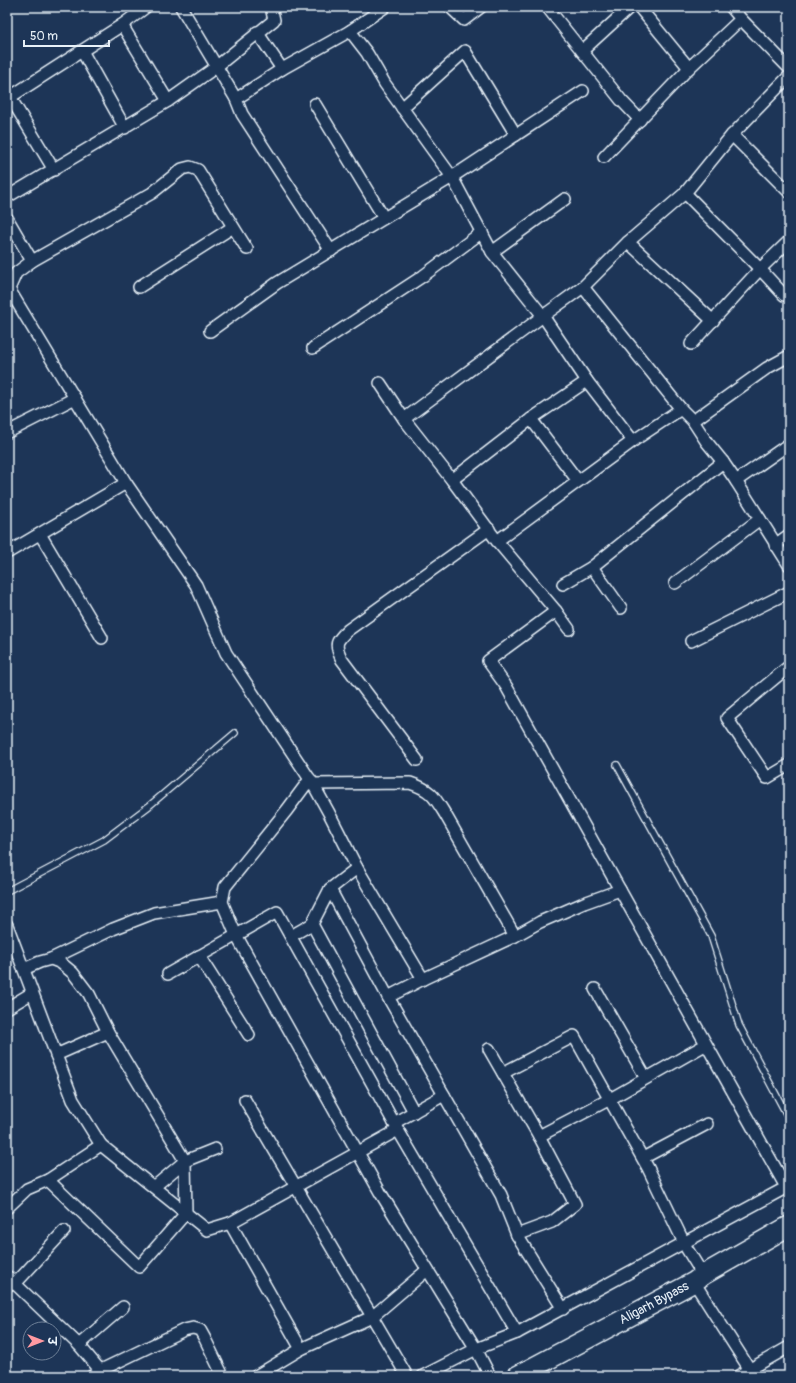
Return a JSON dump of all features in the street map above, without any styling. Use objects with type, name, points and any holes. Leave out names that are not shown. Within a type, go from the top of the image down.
[{"type":"highway","name":"Aligarh Bypass","points":[[517,1376],[789,1226]]},
{"type":"street","points":[[54,170],[9,98],[122,25],[146,7]]},
{"type":"street","points":[[181,7],[236,99],[242,114],[331,251]]},
{"type":"street","points":[[7,197],[125,128],[168,101],[216,67],[257,32],[274,20],[271,7]]},
{"type":"street","points":[[236,99],[282,69],[350,32],[385,7]]},
{"type":"street","points":[[450,7],[464,20],[481,7]]},
{"type":"street","points":[[547,7],[621,100],[640,120]]},
{"type":"street","points":[[582,51],[630,7]]},
{"type":"street","points":[[639,7],[689,68]]},
{"type":"street","points":[[730,7],[789,68]]},
{"type":"street","points":[[604,157],[689,68],[741,19]]},
{"type":"street","points":[[122,25],[168,101]]},
{"type":"street","points":[[257,32],[282,69]]},
{"type":"street","points":[[350,32],[367,53],[385,84],[452,177],[492,252],[543,316],[587,381],[632,441]]},
{"type":"street","points":[[82,51],[125,128]]},
{"type":"street","points":[[402,108],[465,51],[516,135]]},
{"type":"street","points":[[404,419],[583,287],[628,242],[685,193],[732,135],[789,76]]},
{"type":"street","points":[[210,331],[277,283],[452,177],[583,91]]},
{"type":"street","points":[[315,104],[384,218]]},
{"type":"street","points":[[732,135],[789,192]]},
{"type":"street","points":[[247,249],[198,170],[190,167],[182,169],[152,193],[32,261],[16,273],[8,289],[126,483],[196,585],[226,653],[330,813],[357,868],[423,979]]},
{"type":"street","points":[[685,193],[760,269],[787,294]]},
{"type":"street","points":[[492,252],[565,198]]},
{"type":"street","points":[[7,218],[32,261]]},
{"type":"street","points":[[139,287],[233,227]]},
{"type":"street","points":[[312,348],[423,276],[482,232]]},
{"type":"street","points":[[691,344],[760,269],[789,240]]},
{"type":"street","points":[[628,242],[713,321]]},
{"type":"street","points":[[583,287],[681,409],[694,421],[706,441],[736,481],[789,566]]},
{"type":"street","points":[[694,421],[768,368],[789,356]]},
{"type":"street","points":[[452,480],[531,419],[587,381]]},
{"type":"street","points":[[380,383],[404,419],[497,541],[556,611],[568,629]]},
{"type":"street","points":[[8,432],[75,398]]},
{"type":"street","points":[[497,541],[632,441],[681,409]]},
{"type":"street","points":[[531,419],[578,482]]},
{"type":"street","points":[[736,481],[789,444]]},
{"type":"street","points":[[563,584],[592,567],[723,462]]},
{"type":"street","points":[[7,553],[126,483]]},
{"type":"street","points":[[675,583],[760,519]]},
{"type":"street","points":[[417,760],[342,660],[336,649],[338,640],[348,630],[489,529]]},
{"type":"street","points":[[40,534],[102,638]]},
{"type":"street","points":[[775,545],[789,535]]},
{"type":"street","points":[[592,567],[621,608]]},
{"type":"street","points":[[691,641],[789,592]]},
{"type":"street","points":[[423,1376],[478,1353],[686,1246],[788,1187],[705,1045],[506,686],[488,661],[556,611]]},
{"type":"street","points":[[787,668],[727,718],[767,778],[789,765]]},
{"type":"street","points":[[489,1376],[478,1353],[380,1192],[236,935],[222,902],[225,887],[311,782],[410,783],[424,787],[434,796],[515,936]]},
{"type":"street","points":[[291,936],[312,924],[330,889],[357,868]]},
{"type":"street","points":[[330,889],[388,997],[501,1194],[517,1235],[563,1309]]},
{"type":"street","points":[[388,997],[515,936],[540,922],[584,903],[620,890]]},
{"type":"street","points":[[24,969],[51,959],[113,929],[154,913],[222,902]]},
{"type":"street","points":[[168,974],[277,912],[396,1127],[517,1333]]},
{"type":"street","points":[[312,924],[414,1112]]},
{"type":"street","points":[[7,925],[73,1100],[101,1145],[207,1230],[230,1223],[358,1152],[396,1127],[414,1112],[444,1094]]},
{"type":"street","points":[[199,956],[249,1035]]},
{"type":"street","points":[[48,1180],[139,1267],[186,1213],[185,1161],[108,1032],[89,994],[73,973],[61,963],[51,959]]},
{"type":"street","points":[[595,989],[646,1078]]},
{"type":"street","points":[[7,1008],[32,993]]},
{"type":"street","points":[[56,1055],[108,1032]]},
{"type":"street","points":[[503,1073],[574,1036],[642,1158],[686,1246],[698,1275],[752,1372]]},
{"type":"street","points":[[539,1136],[610,1099],[705,1045]]},
{"type":"street","points":[[489,1049],[539,1136],[575,1204],[552,1222],[517,1235]]},
{"type":"street","points":[[245,1100],[407,1376]]},
{"type":"street","points":[[642,1158],[706,1124]]},
{"type":"street","points":[[7,1208],[27,1190],[48,1180],[101,1145]]},
{"type":"street","points":[[154,1187],[185,1161],[215,1149]]},
{"type":"street","points":[[230,1223],[301,1349]]},
{"type":"street","points":[[64,1231],[11,1280],[79,1345],[104,1373]]},
{"type":"street","points":[[256,1376],[301,1349],[372,1317],[427,1270]]},
{"type":"street","points":[[79,1345],[123,1307]]},
{"type":"street","points":[[92,1376],[104,1373],[184,1330],[193,1328],[200,1330],[206,1339],[222,1376]]},
{"type":"street","points":[[738,1376],[752,1372],[789,1347]]},
{"type":"lane","points":[[7,890],[104,840],[149,806],[235,733]]},
{"type":"lane","points":[[617,765],[711,936],[739,1025],[789,1119]]}]
